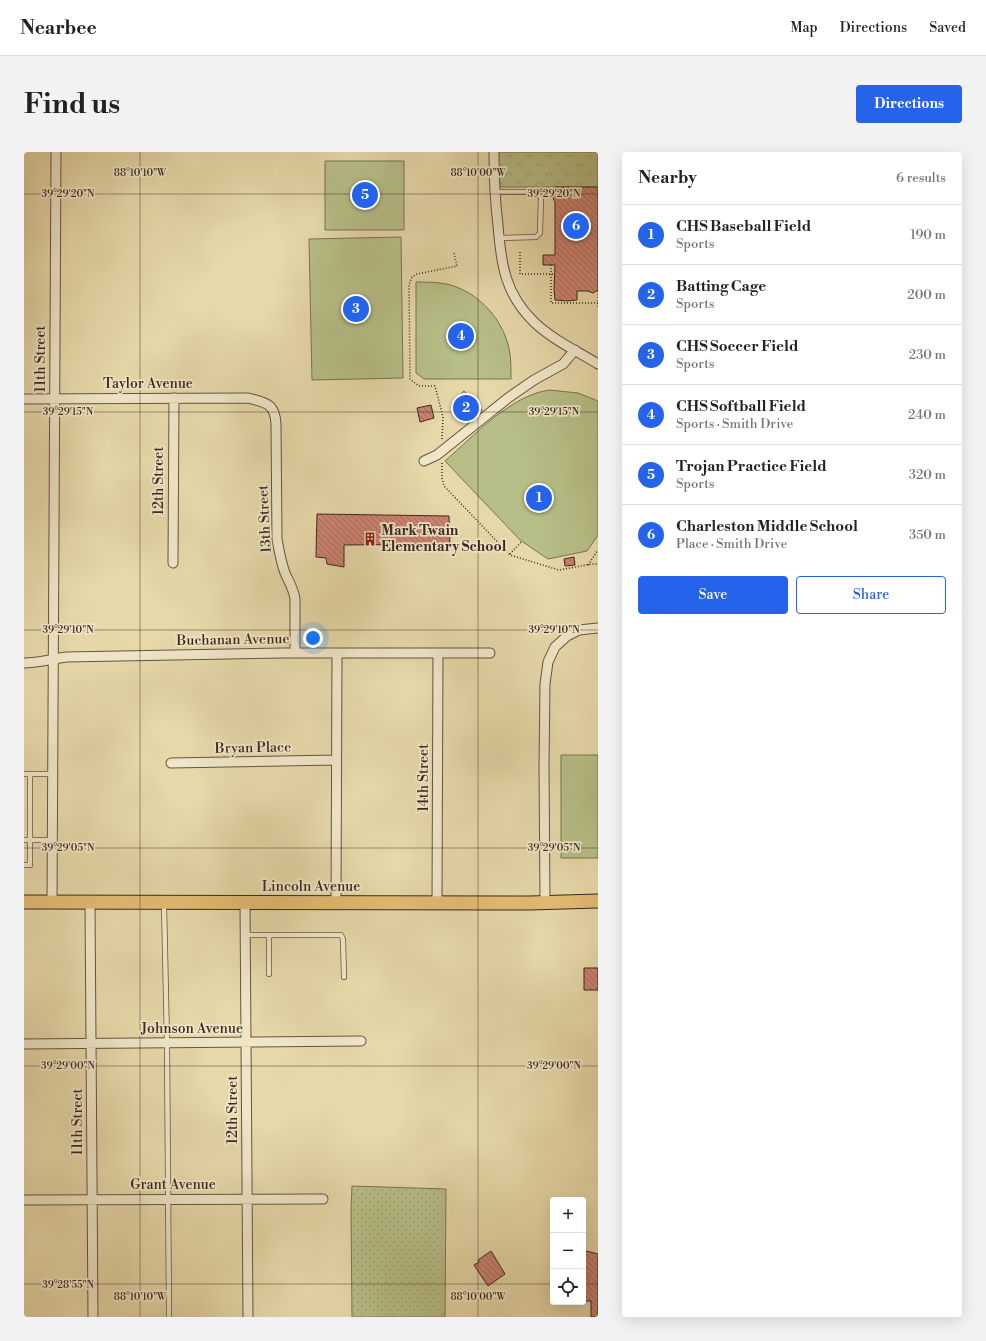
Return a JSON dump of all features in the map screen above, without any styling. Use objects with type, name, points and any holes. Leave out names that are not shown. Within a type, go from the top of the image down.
[{"type":"main road","name":"Lincoln Avenue","points":[[24,902],[545,903],[598,901]]},
{"type":"street","name":"11th Street","points":[[52,903],[56,152]]},
{"type":"street","points":[[494,152],[495,192],[500,257],[508,283],[518,303],[534,322],[552,336],[598,364]]},
{"type":"street","points":[[424,461],[437,455],[508,398],[534,380],[563,364],[574,350]]},
{"type":"street","name":"12th Street","points":[[173,563],[174,398]]},
{"type":"street","name":"Taylor Avenue","points":[[24,399],[248,398],[263,402],[271,407]]},
{"type":"street","name":"13th Street","points":[[271,407],[275,414],[276,424],[277,539],[282,562],[295,599],[295,653]]},
{"type":"street","points":[[545,903],[544,749],[545,684],[548,662],[555,647],[567,636],[579,630],[598,628]]},
{"type":"street","name":"Buchanan Avenue","points":[[24,663],[38,663],[53,658],[74,656],[295,653],[490,653]]},
{"type":"street","points":[[336,903],[337,653]]},
{"type":"street","name":"14th Street","points":[[437,903],[438,653]]},
{"type":"street","name":"Bryan Place","points":[[171,763],[336,760]]},
{"type":"street","name":"11th Street","points":[[90,903],[93,1317]]},
{"type":"street","name":"12th Street","points":[[245,903],[248,1317]]},
{"type":"street","name":"Johnson Avenue","points":[[24,1044],[360,1041]]},
{"type":"street","name":"Grant Avenue","points":[[24,1200],[323,1198]]},
{"type":"lane","points":[[495,192],[534,192],[541,197],[540,233],[536,237],[499,238]]},
{"type":"lane","points":[[24,774],[53,774]]},
{"type":"lane","points":[[24,865],[30,865],[27,840],[30,774]]},
{"type":"lane","points":[[27,840],[53,840]]},
{"type":"lane","points":[[164,903],[167,1043],[169,1317]]},
{"type":"lane","points":[[246,935],[341,935],[344,939],[344,977]]},
{"type":"lane","points":[[269,935],[269,974]]},
{"type":"path","points":[[520,252],[520,274],[555,274]]},
{"type":"path","points":[[551,265],[551,303],[598,303]]},
{"type":"path","points":[[598,291],[598,310]]},
{"type":"path","points":[[510,554],[522,541]]},
{"type":"path","points":[[588,565],[598,550]]},
{"type":"green space","points":[[494,152],[598,152],[598,187],[494,187]]},
{"type":"green space","points":[[325,161],[404,161],[404,230],[325,230]]},
{"type":"green space","points":[[401,237],[403,378],[312,380],[309,239]]},
{"type":"green space","points":[[416,282],[438,283],[454,286],[468,293],[486,306],[499,323],[508,343],[511,379],[424,379],[416,373]]},
{"type":"green space","points":[[549,390],[578,393],[598,401],[598,535],[587,551],[548,559],[520,540],[445,461],[507,408],[535,394]]},
{"type":"green space","points":[[464,391],[482,410],[472,419],[454,401]]},
{"type":"green space","points":[[561,755],[598,755],[598,858],[561,858]]},
{"type":"green space","points":[[352,1186],[446,1189],[445,1317],[352,1317]]},
{"type":"building","points":[[555,187],[598,187],[598,290],[593,293],[588,291],[577,291],[577,300],[555,300],[555,265],[543,265],[543,255],[555,255],[555,202],[553,198]]},
{"type":"building","points":[[431,405],[434,418],[420,422],[417,408]]},
{"type":"building","name":"Mark Twain Elementary School","points":[[317,514],[449,516],[450,544],[344,545],[344,567],[327,564],[326,558],[316,557]]},
{"type":"building","points":[[574,557],[575,565],[565,566],[564,559]]},
{"type":"building","points":[[584,968],[598,968],[598,990],[584,990]]},
{"type":"building","points":[[491,1251],[505,1274],[488,1286],[474,1265],[479,1262],[478,1260]]},
{"type":"building","points":[[586,1251],[598,1254],[598,1317],[591,1317],[591,1301],[586,1301]]},
{"type":"place","name":"Trojan Practice Field","points":[[365,195]]},
{"type":"place","name":"Charleston Middle School","points":[[576,226]]},
{"type":"place","name":"CHS Soccer Field","points":[[356,309]]},
{"type":"place","name":"CHS Softball Field","points":[[461,336]]},
{"type":"place","name":"Batting Cage","points":[[466,408]]},
{"type":"place","name":"CHS Baseball Field","points":[[539,498]]},
{"type":"place","name":"Mark Twain Elementary School","points":[[370,539]]}]
